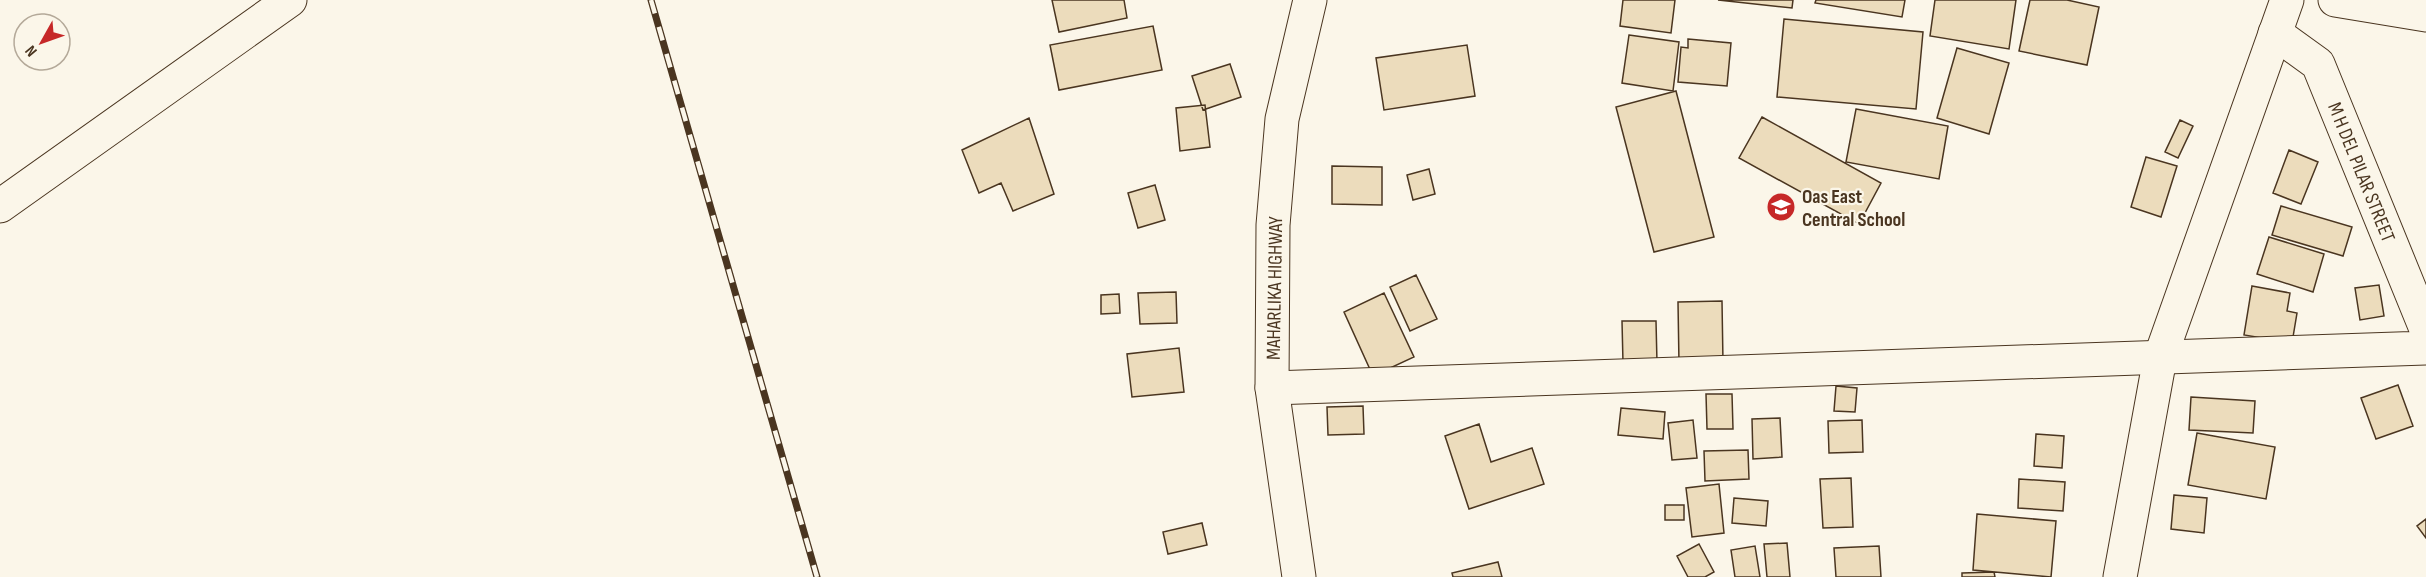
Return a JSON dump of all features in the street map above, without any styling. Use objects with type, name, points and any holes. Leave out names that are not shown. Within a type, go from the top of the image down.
[{"type":"main road","points":[[0,206],[290,0]]},
{"type":"main road","name":"MAHARLIKA HIGHWAY","points":[[1299,577],[1272,387],[1273,225],[1282,119],[1310,0]]},
{"type":"main road","points":[[2120,577],[2160,357],[2287,0]]},
{"type":"main road","points":[[2336,0],[2426,15]]},
{"type":"main road","name":"M H DEL PILAR STREET","points":[[2275,33],[2318,64],[2426,329]]},
{"type":"main road","points":[[1272,387],[2426,348]]},
{"type":"building","points":[[1052,0],[1124,0],[1127,18],[1059,32]]},
{"type":"building","points":[[1623,0],[1675,0],[1671,33],[1620,26]]},
{"type":"building","points":[[1718,0],[1793,0],[1792,8]]},
{"type":"building","points":[[1816,0],[1905,0],[1902,17],[1815,3]]},
{"type":"building","points":[[1935,0],[2016,0],[2009,49],[1930,36]]},
{"type":"building","points":[[2030,0],[2067,0],[2099,7],[2087,65],[2019,51]]},
{"type":"building","points":[[1784,19],[1923,32],[1916,109],[1777,97]]},
{"type":"building","points":[[1153,26],[1162,70],[1059,90],[1050,45]]},
{"type":"building","points":[[1629,35],[1679,42],[1673,91],[1622,83]]},
{"type":"building","points":[[1688,39],[1731,43],[1727,86],[1678,82],[1681,47],[1688,48]]},
{"type":"building","points":[[1467,45],[1475,96],[1384,110],[1376,58]]},
{"type":"building","points":[[1957,48],[2009,63],[1989,134],[1937,118]]},
{"type":"building","points":[[1230,64],[1241,97],[1203,110],[1192,76]]},
{"type":"building","points":[[1676,91],[1714,237],[1654,252],[1616,107]]},
{"type":"building","points":[[1205,105],[1210,147],[1180,151],[1176,108]]},
{"type":"building","points":[[1856,109],[1948,126],[1939,179],[1846,162]]},
{"type":"building","points":[[1762,117],[1881,183],[1859,224],[1739,158]]},
{"type":"building","points":[[1029,118],[1054,194],[1013,211],[1001,183],[979,193],[962,150]]},
{"type":"building","points":[[2180,120],[2193,126],[2178,158],[2165,152]]},
{"type":"building","points":[[2289,150],[2318,162],[2301,204],[2273,193]]},
{"type":"building","points":[[2146,157],[2177,166],[2161,217],[2131,207]]},
{"type":"building","points":[[1332,166],[1382,167],[1382,205],[1332,204]]},
{"type":"building","points":[[1429,169],[1435,194],[1413,200],[1407,175]]},
{"type":"building","points":[[1155,185],[1165,220],[1138,228],[1128,193]]},
{"type":"building","points":[[2281,206],[2352,227],[2343,256],[2272,235]]},
{"type":"building","points":[[2269,237],[2324,254],[2313,292],[2257,274]]},
{"type":"building","points":[[1416,275],[1437,319],[1410,331],[1390,287]]},
{"type":"building","points":[[2379,285],[2384,316],[2360,320],[2355,288]]},
{"type":"building","points":[[2252,286],[2290,293],[2287,311],[2297,313],[2292,343],[2244,335]]},
{"type":"building","points":[[1176,292],[1177,323],[1140,324],[1138,293]]},
{"type":"building","points":[[1384,293],[1414,357],[1373,376],[1344,312]]},
{"type":"building","points":[[1119,294],[1120,313],[1101,314],[1101,295]]},
{"type":"building","points":[[1722,301],[1723,363],[1679,364],[1678,302]]},
{"type":"building","points":[[1622,321],[1656,321],[1657,363],[1623,363]]},
{"type":"building","points":[[1179,348],[1184,392],[1132,397],[1127,354]]},
{"type":"building","points":[[2398,385],[2413,426],[2376,439],[2361,398]]},
{"type":"building","points":[[1836,386],[1857,388],[1855,412],[1834,411]]},
{"type":"building","points":[[1706,394],[1732,394],[1733,429],[1707,429]]},
{"type":"building","points":[[2191,397],[2255,401],[2253,433],[2189,430]]},
{"type":"building","points":[[1363,406],[1364,434],[1328,435],[1327,407]]},
{"type":"building","points":[[1621,408],[1665,412],[1663,439],[1618,435]]},
{"type":"building","points":[[1780,418],[1782,457],[1753,459],[1752,419]]},
{"type":"building","points":[[1693,420],[1697,458],[1672,460],[1668,423]]},
{"type":"building","points":[[1862,420],[1863,452],[1829,453],[1828,421]]},
{"type":"building","points":[[1479,424],[1491,462],[1532,448],[1544,484],[1469,509],[1445,436]]},
{"type":"building","points":[[2197,433],[2275,447],[2266,499],[2188,485]]},
{"type":"building","points":[[2036,434],[2064,436],[2062,468],[2034,466]]},
{"type":"building","points":[[1748,450],[1749,479],[1705,481],[1704,451]]},
{"type":"building","points":[[1851,478],[1853,527],[1823,528],[1820,479]]},
{"type":"building","points":[[2019,479],[2065,482],[2063,511],[2018,508]]},
{"type":"building","points":[[1719,484],[1724,533],[1692,537],[1686,488]]},
{"type":"building","points":[[2174,495],[2207,498],[2204,533],[2171,529]]},
{"type":"building","points":[[1734,498],[1768,501],[1766,526],[1732,523]]},
{"type":"building","points":[[1665,505],[1684,505],[1684,520],[1665,520]]},
{"type":"building","points":[[1977,514],[2056,521],[2051,577],[1973,570]]},
{"type":"building","points":[[2426,519],[2426,538],[2417,526]]},
{"type":"building","points":[[1202,523],[1207,545],[1168,554],[1163,532]]},
{"type":"building","points":[[1787,543],[1790,577],[1767,577],[1764,544]]},
{"type":"building","points":[[1699,544],[1714,572],[1705,577],[1688,577],[1677,556]]},
{"type":"building","points":[[1755,546],[1760,577],[1735,577],[1731,550]]},
{"type":"building","points":[[1879,546],[1881,577],[1836,577],[1834,548]]},
{"type":"building","points":[[1498,562],[1502,577],[1453,577],[1452,573]]},
{"type":"building","points":[[1994,572],[1995,577],[1962,577],[1962,573]]},
{"type":"railway","points":[[651,0],[817,577]]},
{"type":"place","name":"Oas East Central School","points":[[1781,207]]}]
